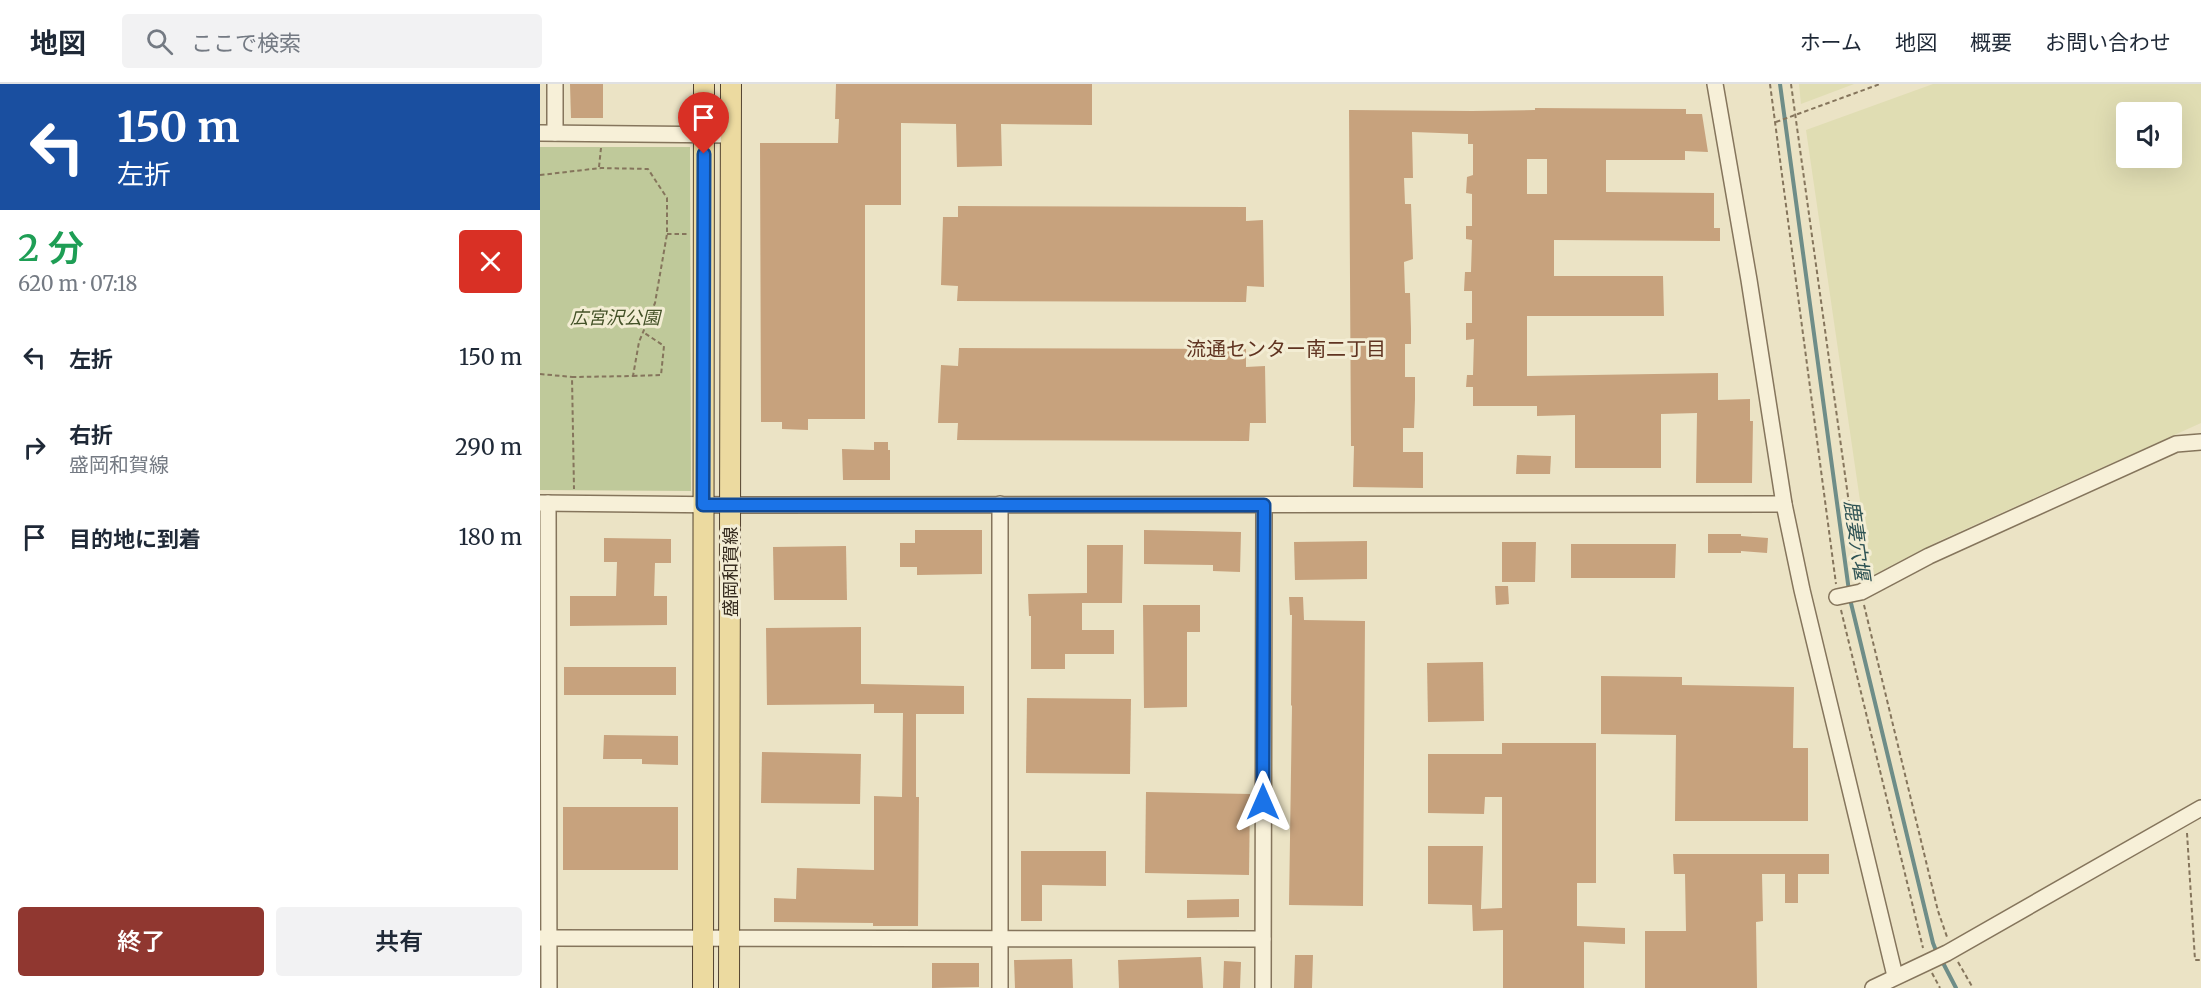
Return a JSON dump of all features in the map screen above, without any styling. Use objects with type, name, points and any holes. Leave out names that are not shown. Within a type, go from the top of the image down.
[{"type":"main road","name":"盛岡和賀線","points":[[703,988],[704,84]]},
{"type":"main road","name":"盛岡和賀線","points":[[729,988],[731,84]]},
{"type":"street","points":[[555,84],[547,133],[731,135]]},
{"type":"street","points":[[1715,84],[1784,504],[1802,590],[1895,976]]},
{"type":"street","points":[[1849,594],[2176,444],[2201,442]]},
{"type":"street","points":[[549,988],[544,938],[544,503],[703,505],[1784,504]]},
{"type":"street","points":[[999,504],[1000,988]]},
{"type":"street","points":[[1263,988],[1264,505]]},
{"type":"street","points":[[1873,988],[1940,956],[2201,808]]},
{"type":"street","points":[[544,938],[1263,939]]},
{"type":"path","points":[[1770,84],[1778,121],[1849,594],[1940,956],[1973,988]]},
{"type":"path","points":[[1791,84],[1849,594],[1938,911],[1940,956]]},
{"type":"path","points":[[1778,121],[1880,84]]},
{"type":"path","points":[[599,168],[602,134]]},
{"type":"path","points":[[540,176],[599,168],[648,169],[667,198],[668,234],[655,303],[639,342],[633,376]]},
{"type":"path","points":[[668,234],[704,234]]},
{"type":"path","points":[[540,374],[572,377],[661,375],[664,346],[643,332]]},
{"type":"path","points":[[572,377],[574,503]]},
{"type":"path","points":[[2182,819],[2188,836],[2195,960],[2201,960]]},
{"type":"shaded area","points":[[1799,84],[1854,84],[1801,104]]},
{"type":"shaded area","points":[[1933,84],[2201,84],[2201,423],[1941,540],[1871,576],[1806,130]]},
{"type":"green space","name":"広宮沢公園","points":[[540,147],[690,147],[691,491],[540,490]]},
{"type":"building","points":[[570,84],[603,84],[603,118],[571,118]]},
{"type":"building","points":[[836,84],[1092,84],[1092,125],[1001,124],[1002,166],[957,167],[956,124],[901,123],[901,205],[865,205],[865,419],[808,419],[808,430],[782,429],[782,422],[761,422],[760,143],[838,143],[839,119],[835,119]]},
{"type":"building","points":[[1535,108],[1686,109],[1686,114],[1702,114],[1708,152],[1685,151],[1685,160],[1606,160],[1606,192],[1714,193],[1714,228],[1720,228],[1720,241],[1554,240],[1554,276],[1663,276],[1664,316],[1527,316],[1527,376],[1718,373],[1718,400],[1750,399],[1750,421],[1753,421],[1752,483],[1696,483],[1697,413],[1661,414],[1661,468],[1575,468],[1575,415],[1537,416],[1537,406],[1473,406],[1473,387],[1466,387],[1467,375],[1473,375],[1474,339],[1466,340],[1466,323],[1472,323],[1472,291],[1464,291],[1465,272],[1471,272],[1472,240],[1466,239],[1466,226],[1472,226],[1472,194],[1466,193],[1467,177],[1473,175],[1473,144],[1468,144],[1468,134],[1412,132],[1413,178],[1404,178],[1405,204],[1411,204],[1413,259],[1404,262],[1405,293],[1410,293],[1411,329],[1411,344],[1405,344],[1405,377],[1415,377],[1415,399],[1414,428],[1403,428],[1403,452],[1423,452],[1423,488],[1353,487],[1349,110],[1535,110]],"holes":[[[1527,159],[1547,159],[1547,194],[1527,194]]]},
{"type":"building","points":[[958,206],[1246,207],[1246,221],[1263,220],[1264,287],[1247,286],[1246,302],[957,301],[958,286],[941,285],[943,217],[958,217]]},
{"type":"building","points":[[959,348],[1246,349],[1246,367],[1265,366],[1266,423],[1250,423],[1249,441],[957,440],[958,423],[938,423],[941,365],[958,366]]},
{"type":"building","points":[[874,442],[888,442],[890,480],[843,480],[842,449],[874,450]]},
{"type":"building","points":[[1517,455],[1551,456],[1550,474],[1516,474]]},
{"type":"building","points":[[915,530],[982,530],[982,574],[917,575],[917,567],[900,567],[900,543],[915,543]]},
{"type":"building","points":[[1144,530],[1241,532],[1240,572],[1213,571],[1213,565],[1144,564]]},
{"type":"building","points":[[1708,534],[1741,534],[1741,536],[1768,538],[1767,553],[1741,551],[1741,553],[1708,553]]},
{"type":"building","points":[[604,538],[671,539],[671,563],[655,563],[654,596],[667,596],[667,625],[570,626],[570,596],[616,596],[617,562],[604,562]]},
{"type":"building","points":[[1367,541],[1367,579],[1295,580],[1294,542]]},
{"type":"building","points":[[1502,542],[1536,542],[1535,582],[1502,582]]},
{"type":"building","points":[[1571,544],[1676,544],[1675,578],[1571,578]]},
{"type":"building","points":[[1087,545],[1123,545],[1122,603],[1082,603],[1082,630],[1114,630],[1114,654],[1065,654],[1065,669],[1031,669],[1031,616],[1029,616],[1028,594],[1087,593]]},
{"type":"building","points":[[846,546],[847,600],[774,600],[773,547]]},
{"type":"building","points":[[1495,586],[1508,586],[1509,604],[1496,605]]},
{"type":"building","points":[[1289,597],[1303,597],[1304,620],[1365,621],[1363,906],[1289,905],[1292,615],[1290,615]]},
{"type":"building","points":[[1143,605],[1200,605],[1200,632],[1187,632],[1187,707],[1144,708]]},
{"type":"building","points":[[861,627],[861,684],[964,686],[964,714],[916,714],[916,797],[919,797],[918,926],[774,922],[774,898],[796,899],[797,868],[874,870],[874,796],[902,797],[903,713],[874,713],[874,704],[767,705],[766,628]]},
{"type":"building","points":[[1483,662],[1484,721],[1428,722],[1427,663]]},
{"type":"building","points":[[564,667],[676,667],[676,695],[564,695]]},
{"type":"building","points":[[1601,676],[1682,677],[1682,685],[1794,687],[1793,748],[1808,748],[1808,821],[1675,821],[1676,735],[1601,734]]},
{"type":"building","points":[[1027,698],[1131,699],[1130,774],[1026,773]]},
{"type":"building","points":[[604,735],[678,736],[678,765],[642,764],[642,759],[603,759]]},
{"type":"building","points":[[1502,743],[1596,743],[1596,883],[1577,883],[1577,926],[1625,928],[1625,944],[1584,942],[1584,988],[1503,988],[1503,930],[1473,931],[1472,905],[1428,904],[1428,846],[1483,846],[1481,909],[1502,908],[1502,797],[1485,797],[1484,814],[1428,813],[1428,754],[1502,754]]},
{"type":"building","points":[[762,752],[861,754],[860,804],[761,803]]},
{"type":"building","points":[[1146,792],[1250,794],[1249,875],[1145,873]]},
{"type":"building","points":[[563,807],[678,807],[678,870],[563,870]]},
{"type":"building","points":[[1021,851],[1106,851],[1106,886],[1042,885],[1042,921],[1021,921]]},
{"type":"building","points":[[1673,854],[1829,854],[1829,874],[1798,874],[1798,903],[1785,903],[1785,874],[1762,874],[1763,921],[1756,922],[1757,988],[1645,988],[1645,931],[1686,931],[1685,874],[1674,874]]},
{"type":"building","points":[[1239,899],[1239,917],[1187,918],[1187,900]]},
{"type":"building","points":[[1295,955],[1313,955],[1312,988],[1294,988]]},
{"type":"building","points":[[1201,957],[1203,988],[1119,988],[1118,960]]},
{"type":"building","points":[[1072,959],[1073,988],[1015,988],[1014,960]]},
{"type":"building","points":[[1224,961],[1241,962],[1240,988],[1223,988]]},
{"type":"building","points":[[932,963],[979,963],[979,987],[932,988]]},
{"type":"waterway","name":"鹿妻穴堰","points":[[1780,84],[1849,591]]},
{"type":"waterway","name":"鹿妻穴堰","points":[[1850,599],[1937,953]]},
{"type":"waterway","name":"鹿妻穴堰","points":[[1941,959],[1956,988]]},
{"type":"district","name":"流通センター南二丁目","points":[[1286,349]]},
{"type":"route","points":[[704,154],[703,505],[1264,505],[1263,802]]}]
